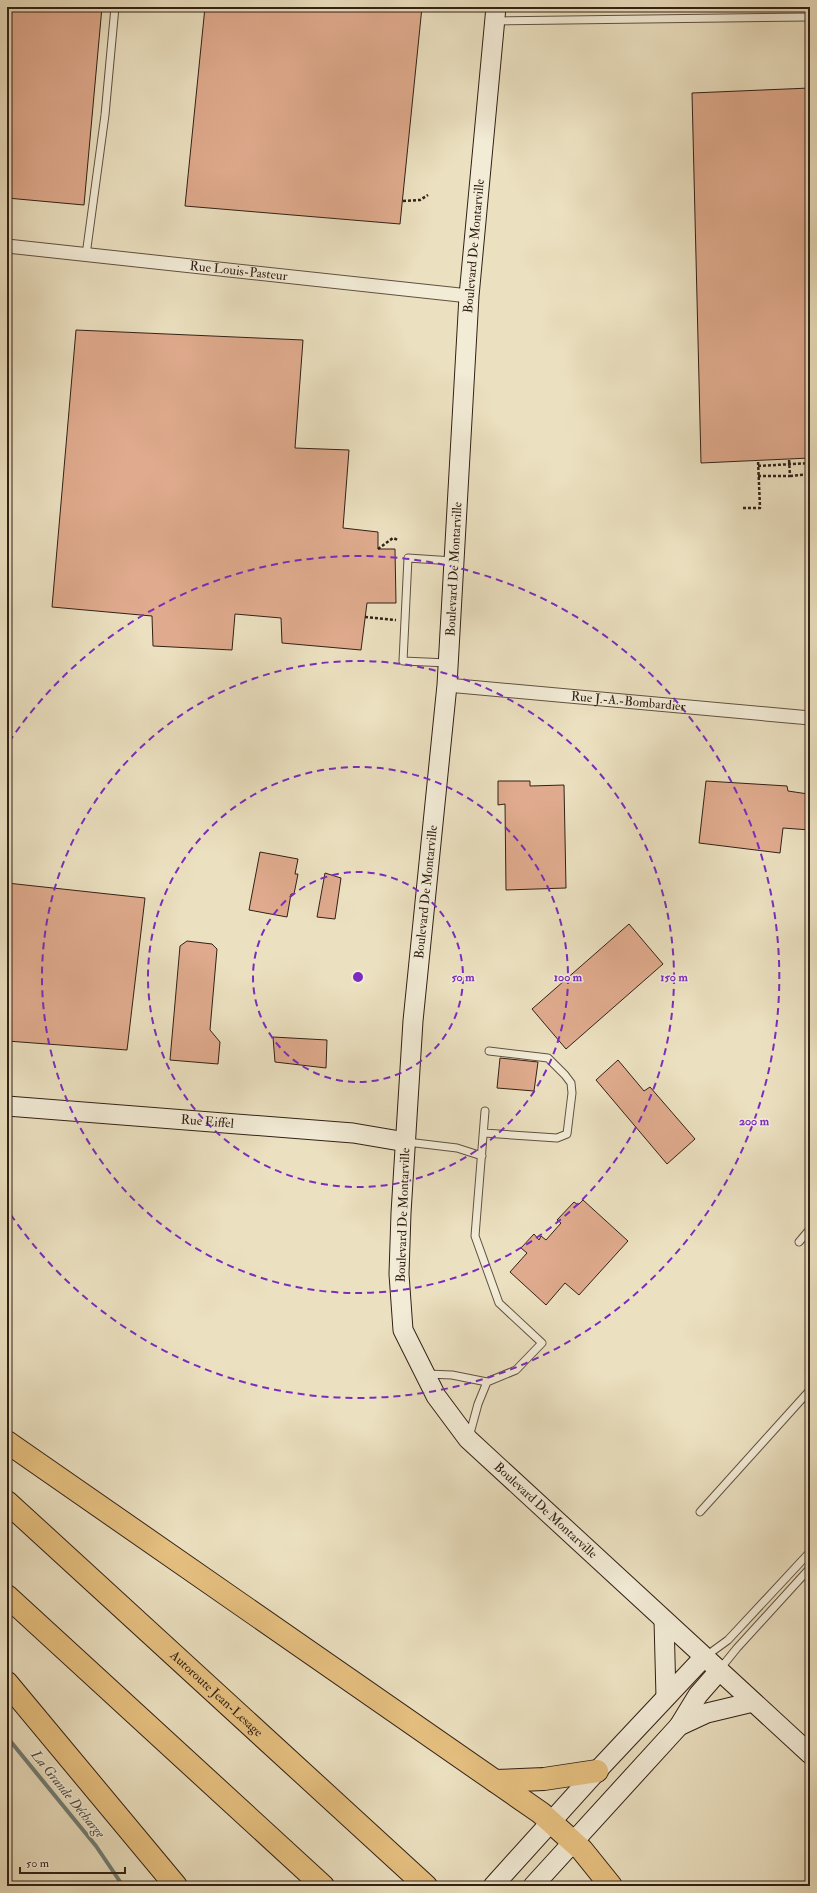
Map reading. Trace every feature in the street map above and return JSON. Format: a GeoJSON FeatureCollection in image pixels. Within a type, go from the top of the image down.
{"type":"FeatureCollection","features":[{"type":"Feature","properties":{"kind":"highway"},"geometry":{"type":"LineString","coordinates":[[7,1442],[552,1822],[574,1842],[611,1886]]}},
{"type":"Feature","properties":{"kind":"highway","name":"Autoroute Jean-Lesage"},"geometry":{"type":"LineString","coordinates":[[7,1502],[426,1886]]}},
{"type":"Feature","properties":{"kind":"highway"},"geometry":{"type":"LineString","coordinates":[[7,1596],[323,1886]]}},
{"type":"Feature","properties":{"kind":"highway"},"geometry":{"type":"LineString","coordinates":[[7,1683],[176,1886]]}},
{"type":"Feature","properties":{"kind":"highway"},"geometry":{"type":"LineString","coordinates":[[495,1781],[544,1779],[597,1771]]}},
{"type":"Feature","properties":{"kind":"street","name":"Boulevard De Montarville"},"geometry":{"type":"LineString","coordinates":[[496,14],[469,296],[448,685],[413,1020],[401,1213],[399,1274],[403,1330],[436,1396],[468,1439],[704,1658],[810,1754]]}},
{"type":"Feature","properties":{"kind":"street","name":"Rue Louis-Pasteur"},"geometry":{"type":"LineString","coordinates":[[7,246],[469,296]]}},
{"type":"Feature","properties":{"kind":"street","name":"Rue J.-A.-Bombardier"},"geometry":{"type":"LineString","coordinates":[[448,685],[810,718]]}},
{"type":"Feature","properties":{"kind":"street","name":"Rue Eiffel"},"geometry":{"type":"LineString","coordinates":[[7,1106],[353,1133],[406,1142]]}},
{"type":"Feature","properties":{"kind":"street"},"geometry":{"type":"LineString","coordinates":[[664,1620],[666,1698]]}},
{"type":"Feature","properties":{"kind":"street"},"geometry":{"type":"LineString","coordinates":[[493,1886],[597,1771],[704,1658]]}},
{"type":"Feature","properties":{"kind":"street"},"geometry":{"type":"LineString","coordinates":[[533,1886],[679,1726],[698,1695],[719,1671]]}},
{"type":"Feature","properties":{"kind":"street"},"geometry":{"type":"LineString","coordinates":[[679,1726],[707,1713],[753,1702]]}},
{"type":"Feature","properties":{"kind":"lane"},"geometry":{"type":"LineString","coordinates":[[86,255],[105,115],[115,7]]}},
{"type":"Feature","properties":{"kind":"lane"},"geometry":{"type":"LineString","coordinates":[[496,14],[810,17]]}},
{"type":"Feature","properties":{"kind":"lane"},"geometry":{"type":"LineString","coordinates":[[449,663],[403,661],[408,558],[454,562]]}},
{"type":"Feature","properties":{"kind":"lane"},"geometry":{"type":"LineString","coordinates":[[484,1133],[557,1138],[567,1134],[572,1093],[571,1083],[548,1058],[489,1051]]}},
{"type":"Feature","properties":{"kind":"lane"},"geometry":{"type":"LineString","coordinates":[[425,1374],[452,1375],[487,1382],[516,1370],[542,1343],[498,1303],[475,1236],[485,1111]]}},
{"type":"Feature","properties":{"kind":"lane"},"geometry":{"type":"LineString","coordinates":[[406,1142],[457,1148],[482,1156]]}},
{"type":"Feature","properties":{"kind":"lane"},"geometry":{"type":"LineString","coordinates":[[799,1242],[810,1229]]}},
{"type":"Feature","properties":{"kind":"lane"},"geometry":{"type":"LineString","coordinates":[[468,1439],[478,1404],[487,1382]]}},
{"type":"Feature","properties":{"kind":"lane"},"geometry":{"type":"LineString","coordinates":[[700,1512],[810,1390]]}},
{"type":"Feature","properties":{"kind":"lane"},"geometry":{"type":"LineString","coordinates":[[704,1658],[728,1640],[810,1552]]}},
{"type":"Feature","properties":{"kind":"lane"},"geometry":{"type":"LineString","coordinates":[[719,1671],[737,1648],[810,1568]]}},
{"type":"Feature","properties":{"kind":"path"},"geometry":{"type":"LineString","coordinates":[[403,201],[420,200],[428,195]]}},
{"type":"Feature","properties":{"kind":"path"},"geometry":{"type":"LineString","coordinates":[[789,459],[790,476]]}},
{"type":"Feature","properties":{"kind":"path"},"geometry":{"type":"LineString","coordinates":[[743,508],[760,508],[758,460]]}},
{"type":"Feature","properties":{"kind":"path"},"geometry":{"type":"LineString","coordinates":[[758,466],[810,463]]}},
{"type":"Feature","properties":{"kind":"path"},"geometry":{"type":"LineString","coordinates":[[758,476],[790,476],[810,474]]}},
{"type":"Feature","properties":{"kind":"path"},"geometry":{"type":"LineString","coordinates":[[378,549],[393,538],[398,540]]}},
{"type":"Feature","properties":{"kind":"path"},"geometry":{"type":"LineString","coordinates":[[365,617],[405,621]]}},
{"type":"Feature","properties":{"kind":"building"},"geometry":{"type":"Polygon","coordinates":[[[7,7],[102,7],[84,205],[7,198],[7,7]]]}},
{"type":"Feature","properties":{"kind":"building"},"geometry":{"type":"Polygon","coordinates":[[[205,7],[422,7],[400,224],[185,206],[205,7]]]}},
{"type":"Feature","properties":{"kind":"building"},"geometry":{"type":"Polygon","coordinates":[[[810,88],[810,458],[701,463],[692,93],[810,88]]]}},
{"type":"Feature","properties":{"kind":"building"},"geometry":{"type":"Polygon","coordinates":[[[76,330],[303,340],[295,448],[349,450],[343,528],[378,532],[378,549],[395,549],[396,603],[367,603],[361,650],[282,643],[281,618],[235,614],[232,650],[153,646],[152,616],[52,607],[76,330]]]}},
{"type":"Feature","properties":{"kind":"building"},"geometry":{"type":"Polygon","coordinates":[[[498,781],[530,781],[530,786],[564,785],[566,888],[506,890],[505,804],[498,805],[498,781]]]}},
{"type":"Feature","properties":{"kind":"building"},"geometry":{"type":"Polygon","coordinates":[[[706,781],[787,786],[788,791],[808,794],[810,830],[783,828],[780,853],[699,843],[706,781]]]}},
{"type":"Feature","properties":{"kind":"building"},"geometry":{"type":"Polygon","coordinates":[[[260,852],[298,859],[295,874],[298,874],[294,894],[291,894],[287,917],[249,910],[260,852]]]}},
{"type":"Feature","properties":{"kind":"building"},"geometry":{"type":"Polygon","coordinates":[[[325,873],[341,878],[335,919],[317,917],[325,873]]]}},
{"type":"Feature","properties":{"kind":"building"},"geometry":{"type":"Polygon","coordinates":[[[7,883],[145,898],[127,1050],[7,1041],[7,883]]]}},
{"type":"Feature","properties":{"kind":"building"},"geometry":{"type":"Polygon","coordinates":[[[629,924],[663,964],[566,1049],[532,1009],[629,924]]]}},
{"type":"Feature","properties":{"kind":"building"},"geometry":{"type":"Polygon","coordinates":[[[187,941],[212,944],[217,949],[210,1030],[220,1042],[218,1064],[170,1060],[180,946],[187,941]]]}},
{"type":"Feature","properties":{"kind":"building"},"geometry":{"type":"Polygon","coordinates":[[[273,1037],[327,1040],[326,1068],[275,1062],[273,1037]]]}},
{"type":"Feature","properties":{"kind":"building"},"geometry":{"type":"Polygon","coordinates":[[[500,1058],[538,1062],[534,1091],[497,1088],[500,1058]]]}},
{"type":"Feature","properties":{"kind":"building"},"geometry":{"type":"Polygon","coordinates":[[[618,1060],[644,1091],[650,1087],[695,1139],[667,1164],[596,1080],[618,1060]]]}},
{"type":"Feature","properties":{"kind":"building"},"geometry":{"type":"Polygon","coordinates":[[[583,1200],[628,1241],[579,1295],[565,1283],[546,1305],[510,1272],[527,1253],[521,1248],[534,1234],[539,1240],[541,1236],[546,1240],[561,1223],[557,1220],[574,1202],[578,1205],[583,1200]]]}},
{"type":"Feature","properties":{"kind":"waterway","name":"La Grande Décharge"},"geometry":{"type":"LineString","coordinates":[[7,1737],[96,1846],[123,1886]]}}]}
